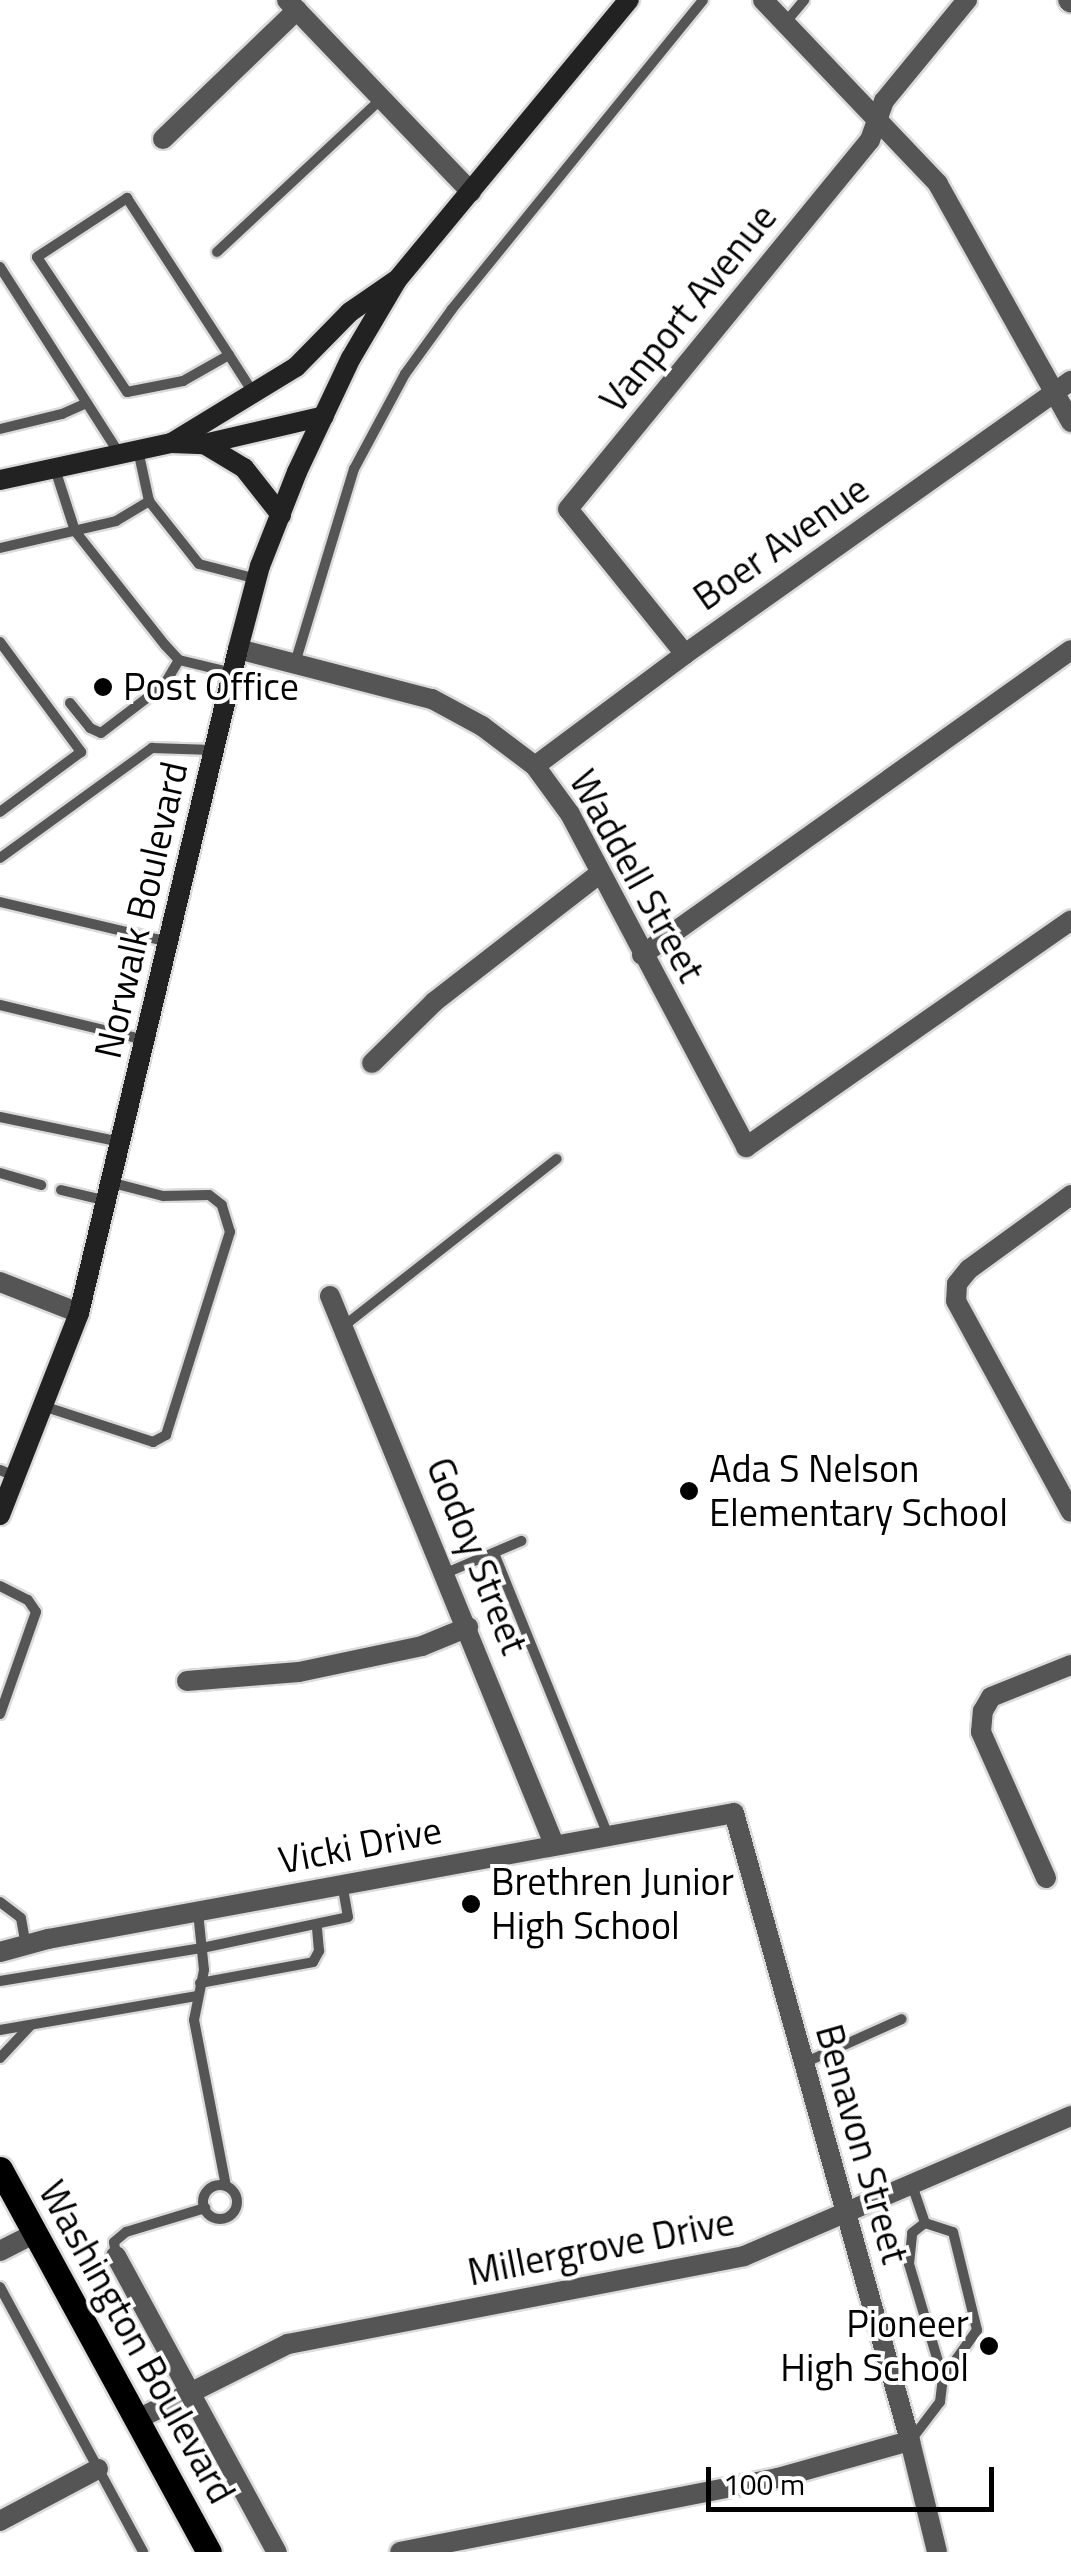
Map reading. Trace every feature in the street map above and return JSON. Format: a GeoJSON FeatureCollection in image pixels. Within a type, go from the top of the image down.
{"type":"FeatureCollection","features":[{"type":"Feature","properties":{"kind":"main road","name":"Norwalk Boulevard"},"geometry":{"type":"LineString","coordinates":[[0,1515],[8,1473],[42,1406],[78,1313],[238,649],[257,578],[281,515],[351,358],[397,280],[629,0]]}},
{"type":"Feature","properties":{"kind":"main road"},"geometry":{"type":"LineString","coordinates":[[171,443],[296,367],[350,312],[397,280]]}},
{"type":"Feature","properties":{"kind":"main road"},"geometry":{"type":"LineString","coordinates":[[0,480],[171,443],[204,444],[324,416]]}},
{"type":"Feature","properties":{"kind":"main road"},"geometry":{"type":"LineString","coordinates":[[204,444],[244,468],[281,515]]}},
{"type":"Feature","properties":{"kind":"main road","name":"Washington Boulevard"},"geometry":{"type":"LineString","coordinates":[[0,2168],[209,2552]]}},
{"type":"Feature","properties":{"kind":"street"},"geometry":{"type":"LineString","coordinates":[[763,0],[938,184],[1062,387],[1071,422]]}},
{"type":"Feature","properties":{"kind":"street","name":"Vanport Avenue"},"geometry":{"type":"LineString","coordinates":[[685,654],[568,510],[870,140],[884,101],[967,0]]}},
{"type":"Feature","properties":{"kind":"street"},"geometry":{"type":"LineString","coordinates":[[164,140],[292,5],[471,192]]}},
{"type":"Feature","properties":{"kind":"street","name":"Boer Avenue"},"geometry":{"type":"LineString","coordinates":[[535,766],[685,654],[1062,387]]}},
{"type":"Feature","properties":{"kind":"street","name":"Waddell Street"},"geometry":{"type":"LineString","coordinates":[[238,649],[432,699],[482,726],[535,766],[570,814],[746,1147],[1071,920]]}},
{"type":"Feature","properties":{"kind":"street"},"geometry":{"type":"LineString","coordinates":[[642,956],[1071,650]]}},
{"type":"Feature","properties":{"kind":"street"},"geometry":{"type":"LineString","coordinates":[[372,1064],[434,1002],[600,874]]}},
{"type":"Feature","properties":{"kind":"street"},"geometry":{"type":"LineString","coordinates":[[1071,1194],[969,1268],[957,1284],[956,1301],[1071,1512]]}},
{"type":"Feature","properties":{"kind":"street"},"geometry":{"type":"LineString","coordinates":[[0,1282],[78,1313]]}},
{"type":"Feature","properties":{"kind":"street","name":"Godoy Street"},"geometry":{"type":"LineString","coordinates":[[330,1296],[346,1325],[554,1844]]}},
{"type":"Feature","properties":{"kind":"street"},"geometry":{"type":"LineString","coordinates":[[188,1681],[300,1672],[422,1646],[468,1627]]}},
{"type":"Feature","properties":{"kind":"street"},"geometry":{"type":"LineString","coordinates":[[1046,1878],[981,1732],[983,1711],[991,1697],[1071,1665]]}},
{"type":"Feature","properties":{"kind":"street","name":"Vicki Drive"},"geometry":{"type":"LineString","coordinates":[[0,1952],[198,1911],[734,1813]]}},
{"type":"Feature","properties":{"kind":"street","name":"Benavon Street"},"geometry":{"type":"LineString","coordinates":[[734,1813],[910,2441],[936,2552]]}},
{"type":"Feature","properties":{"kind":"street","name":"Millergrove Drive"},"geometry":{"type":"LineString","coordinates":[[138,2419],[288,2344],[744,2256],[1071,2116]]}},
{"type":"Feature","properties":{"kind":"street"},"geometry":{"type":"LineString","coordinates":[[0,2251],[35,2233]]}},
{"type":"Feature","properties":{"kind":"street"},"geometry":{"type":"LineString","coordinates":[[116,2256],[276,2552]]}},
{"type":"Feature","properties":{"kind":"street"},"geometry":{"type":"LineString","coordinates":[[400,2552],[778,2478],[910,2441]]}},
{"type":"Feature","properties":{"kind":"street"},"geometry":{"type":"LineString","coordinates":[[0,2520],[98,2469]]}},
{"type":"Feature","properties":{"kind":"lane"},"geometry":{"type":"LineString","coordinates":[[295,663],[354,469],[405,374],[452,309],[703,0]]}},
{"type":"Feature","properties":{"kind":"lane"},"geometry":{"type":"LineString","coordinates":[[785,23],[804,0]]}},
{"type":"Feature","properties":{"kind":"lane"},"geometry":{"type":"LineString","coordinates":[[217,252],[382,99]]}},
{"type":"Feature","properties":{"kind":"lane"},"geometry":{"type":"LineString","coordinates":[[230,356],[183,381],[127,392],[37,257],[127,198],[255,394]]}},
{"type":"Feature","properties":{"kind":"lane"},"geometry":{"type":"LineString","coordinates":[[0,267],[87,404],[128,451],[149,501],[199,564],[257,578]]}},
{"type":"Feature","properties":{"kind":"lane"},"geometry":{"type":"LineString","coordinates":[[0,429],[87,404]]}},
{"type":"Feature","properties":{"kind":"lane"},"geometry":{"type":"LineString","coordinates":[[54,468],[74,531],[179,660],[232,673]]}},
{"type":"Feature","properties":{"kind":"lane"},"geometry":{"type":"LineString","coordinates":[[0,548],[116,521],[149,501]]}},
{"type":"Feature","properties":{"kind":"lane"},"geometry":{"type":"LineString","coordinates":[[0,642],[82,752],[0,812]]}},
{"type":"Feature","properties":{"kind":"lane"},"geometry":{"type":"LineString","coordinates":[[70,702],[100,734],[164,686],[179,660]]}},
{"type":"Feature","properties":{"kind":"lane"},"geometry":{"type":"LineString","coordinates":[[0,858],[152,748],[214,750]]}},
{"type":"Feature","properties":{"kind":"lane"},"geometry":{"type":"LineString","coordinates":[[0,902],[170,942]]}},
{"type":"Feature","properties":{"kind":"lane"},"geometry":{"type":"LineString","coordinates":[[0,1005],[146,1040]]}},
{"type":"Feature","properties":{"kind":"lane"},"geometry":{"type":"LineString","coordinates":[[0,1117],[122,1142]]}},
{"type":"Feature","properties":{"kind":"lane"},"geometry":{"type":"LineString","coordinates":[[346,1325],[557,1159]]}},
{"type":"Feature","properties":{"kind":"lane"},"geometry":{"type":"LineString","coordinates":[[0,1174],[40,1185]]}},
{"type":"Feature","properties":{"kind":"lane"},"geometry":{"type":"LineString","coordinates":[[42,1406],[153,1442],[166,1435],[230,1232],[222,1205],[209,1195],[61,1190]]}},
{"type":"Feature","properties":{"kind":"lane"},"geometry":{"type":"LineString","coordinates":[[446,1573],[520,1542]]}},
{"type":"Feature","properties":{"kind":"lane"},"geometry":{"type":"LineString","coordinates":[[494,1553],[608,1835]]}},
{"type":"Feature","properties":{"kind":"lane"},"geometry":{"type":"LineString","coordinates":[[0,1586],[28,1600],[36,1612],[0,1714]]}},
{"type":"Feature","properties":{"kind":"lane"},"geometry":{"type":"LineString","coordinates":[[0,1982],[317,1926],[348,1917],[342,1884]]}},
{"type":"Feature","properties":{"kind":"lane"},"geometry":{"type":"LineString","coordinates":[[0,1902],[21,1918],[26,1945]]}},
{"type":"Feature","properties":{"kind":"lane"},"geometry":{"type":"LineString","coordinates":[[198,1911],[202,1948],[194,2020],[226,2186],[237,2198],[232,2214],[217,2218],[204,2208]]}},
{"type":"Feature","properties":{"kind":"lane"},"geometry":{"type":"LineString","coordinates":[[200,1983],[313,1962],[318,1951],[317,1926]]}},
{"type":"Feature","properties":{"kind":"lane"},"geometry":{"type":"LineString","coordinates":[[0,2030],[196,1996]]}},
{"type":"Feature","properties":{"kind":"lane"},"geometry":{"type":"LineString","coordinates":[[804,2064],[902,2018]]}},
{"type":"Feature","properties":{"kind":"lane"},"geometry":{"type":"LineString","coordinates":[[0,2058],[31,2025]]}},
{"type":"Feature","properties":{"kind":"lane"},"geometry":{"type":"LineString","coordinates":[[912,2185],[925,2223]]}},
{"type":"Feature","properties":{"kind":"lane"},"geometry":{"type":"LineString","coordinates":[[204,2208],[206,2192],[226,2186]]}},
{"type":"Feature","properties":{"kind":"lane"},"geometry":{"type":"LineString","coordinates":[[116,2256],[114,2242],[126,2232],[204,2208]]}},
{"type":"Feature","properties":{"kind":"lane"},"geometry":{"type":"LineString","coordinates":[[910,2441],[940,2402],[942,2378],[908,2264],[912,2233],[925,2223]]}},
{"type":"Feature","properties":{"kind":"lane"},"geometry":{"type":"LineString","coordinates":[[925,2223],[953,2232],[977,2330],[942,2378]]}},
{"type":"Feature","properties":{"kind":"lane"},"geometry":{"type":"LineString","coordinates":[[0,2288],[143,2552]]}},
{"type":"Feature","properties":{"kind":"place","name":"Post Office"},"geometry":{"type":"Point","coordinates":[103,687]}},
{"type":"Feature","properties":{"kind":"place","name":"Ada S Nelson Elementary School"},"geometry":{"type":"Point","coordinates":[689,1491]}},
{"type":"Feature","properties":{"kind":"place","name":"Brethren Junior High School"},"geometry":{"type":"Point","coordinates":[471,1904]}},
{"type":"Feature","properties":{"kind":"place","name":"Pioneer High School"},"geometry":{"type":"Point","coordinates":[989,2346]}}]}
